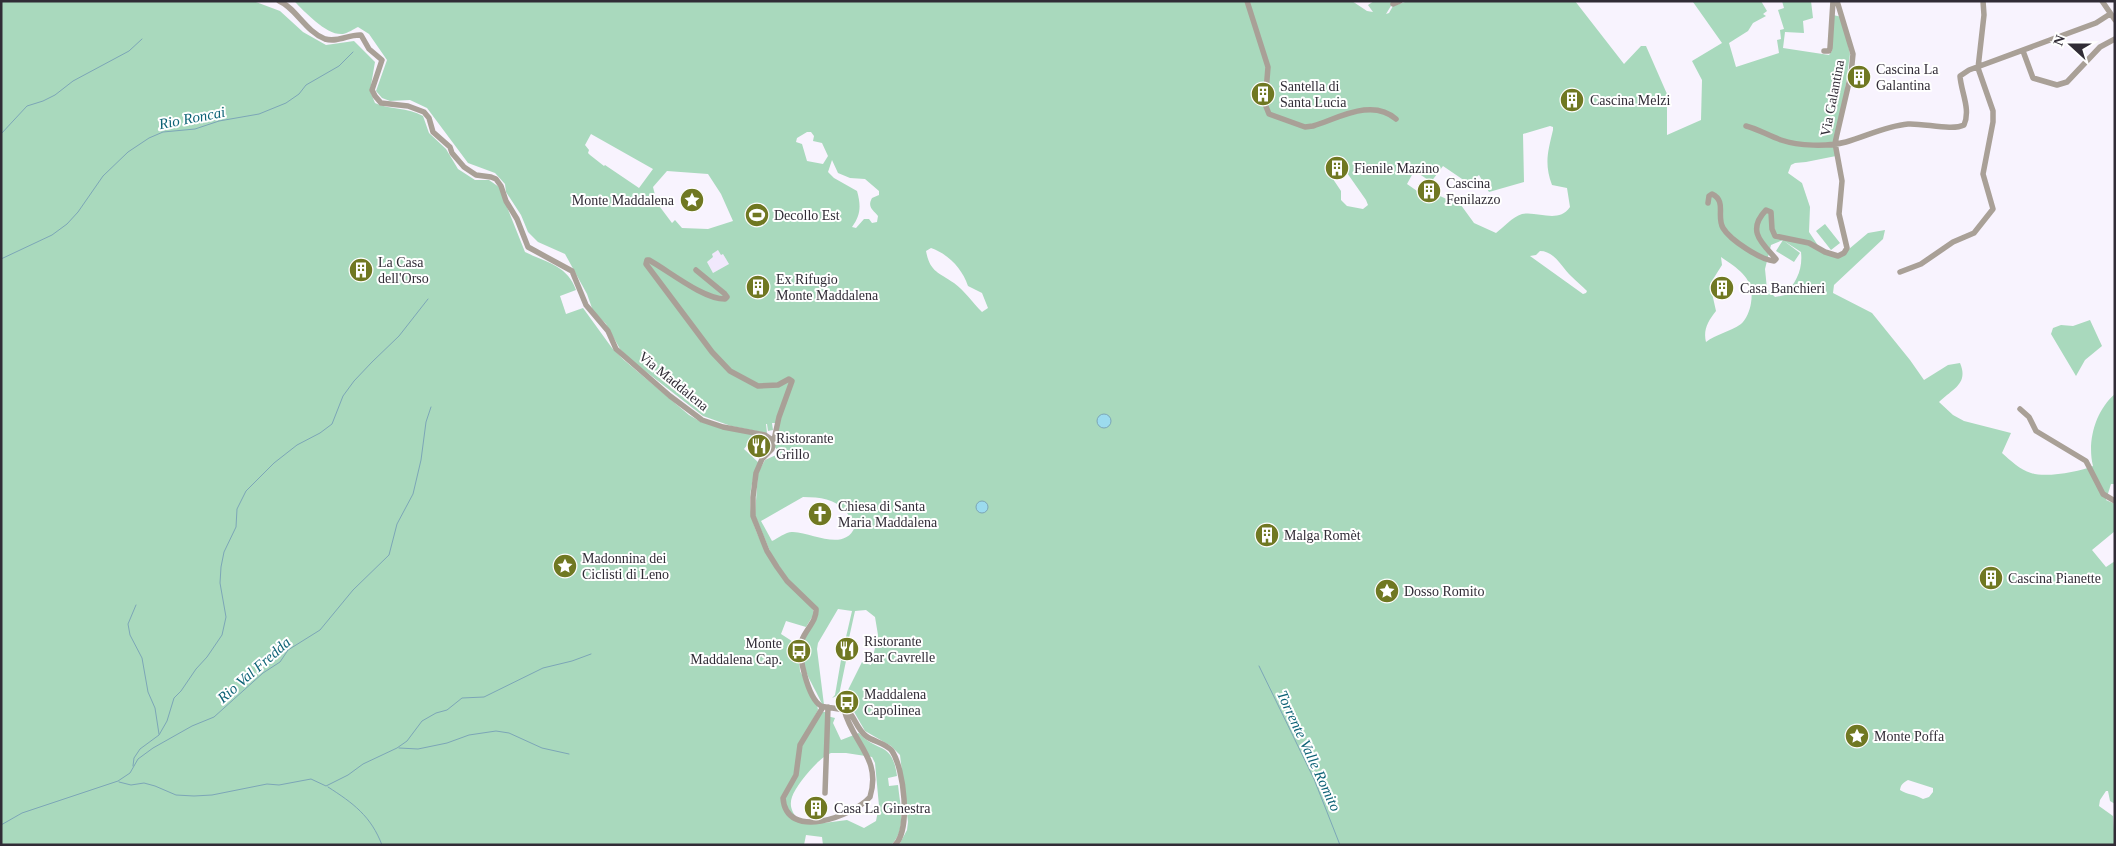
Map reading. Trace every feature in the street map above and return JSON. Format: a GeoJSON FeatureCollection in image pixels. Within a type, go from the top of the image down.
{"type":"FeatureCollection","features":[{"type":"Feature","properties":{"kind":"street","name":"Via Maddalena"},"geometry":{"type":"LineString","coordinates":[[279,1],[291,8],[304,25],[326,39],[344,39],[361,34],[369,49],[382,60],[372,90],[378,100],[386,104],[408,106],[424,112],[429,118],[433,132],[450,147],[452,153],[464,167],[476,176],[496,179],[517,219],[528,247],[572,271],[586,305],[608,331],[616,349],[628,360],[702,420],[723,427],[765,435],[774,441]]}},
{"type":"Feature","properties":{"kind":"street"},"geometry":{"type":"LineString","coordinates":[[1247,1],[1268,67],[1265,104],[1270,114],[1305,126],[1313,126],[1364,109],[1383,111],[1396,119]]}},
{"type":"Feature","properties":{"kind":"street"},"geometry":{"type":"LineString","coordinates":[[1393,4],[1400,1]]}},
{"type":"Feature","properties":{"kind":"street","name":"Via Galantina"},"geometry":{"type":"LineString","coordinates":[[1824,51],[1829,51],[1830,48],[1833,1]]}},
{"type":"Feature","properties":{"kind":"street","name":"Via Galantina"},"geometry":{"type":"LineString","coordinates":[[1708,203],[1709,196],[1712,194],[1717,196],[1721,202],[1720,221],[1727,234],[1753,253],[1769,261],[1776,259],[1758,239],[1756,228],[1759,217],[1766,210],[1771,212],[1772,229],[1775,236],[1809,243],[1838,256],[1844,253],[1847,248],[1839,214],[1842,181],[1835,143],[1851,74],[1853,54],[1838,1]]}},
{"type":"Feature","properties":{"kind":"street"},"geometry":{"type":"LineString","coordinates":[[1900,272],[1921,264],[1953,242],[1974,233],[1993,209],[1982,174],[1992,132],[1993,111],[1978,68],[1984,15],[1983,1]]}},
{"type":"Feature","properties":{"kind":"street"},"geometry":{"type":"LineString","coordinates":[[2102,1],[2111,11],[2115,20]]}},
{"type":"Feature","properties":{"kind":"street"},"geometry":{"type":"LineString","coordinates":[[1746,126],[1761,130],[1781,140],[1801,144],[1843,142],[1893,126],[1914,124],[1957,129],[1964,126],[1966,117],[1960,76],[1969,70],[2096,23],[2111,11]]}},
{"type":"Feature","properties":{"kind":"street"},"geometry":{"type":"LineString","coordinates":[[2023,51],[2033,78],[2057,85],[2066,82],[2100,46],[2115,39]]}},
{"type":"Feature","properties":{"kind":"street"},"geometry":{"type":"LineString","coordinates":[[696,270],[724,293],[727,297],[725,300],[715,298],[682,281],[649,260],[647,260],[646,264],[712,352],[730,371],[758,386],[778,384],[792,380],[779,418],[772,450],[762,459],[756,472],[753,516],[767,551],[777,567],[787,581],[816,609],[816,614],[805,635],[801,650],[803,671],[818,703],[826,707],[844,709],[850,712],[864,735],[890,749],[897,760],[905,825],[901,838],[895,845]]}},
{"type":"Feature","properties":{"kind":"street"},"geometry":{"type":"LineString","coordinates":[[2020,410],[2029,417],[2036,432],[2086,461],[2103,494],[2115,501]]}},
{"type":"Feature","properties":{"kind":"street"},"geometry":{"type":"LineString","coordinates":[[826,707],[800,745],[796,775],[783,798],[788,814],[795,820],[803,823],[847,813],[870,797],[873,774],[872,764],[850,728],[844,709]]}},
{"type":"Feature","properties":{"kind":"street"},"geometry":{"type":"LineString","coordinates":[[826,707],[826,793]]}},
{"type":"Feature","properties":{"kind":"shaded area"},"geometry":{"type":"Polygon","coordinates":[[[718,250],[729,264],[713,273],[707,262],[713,257],[711,254],[718,250]]]}},
{"type":"Feature","properties":{"kind":"green space"},"geometry":{"type":"Polygon","coordinates":[[[1,1],[253,1],[280,11],[303,32],[326,45],[354,41],[375,62],[370,91],[375,103],[386,107],[411,111],[423,116],[429,133],[446,149],[458,169],[475,180],[489,180],[499,187],[525,252],[562,270],[572,282],[576,290],[560,296],[566,314],[583,308],[612,348],[689,415],[701,422],[755,435],[744,449],[759,463],[752,485],[750,505],[754,524],[761,542],[784,574],[812,606],[814,614],[806,627],[786,621],[781,634],[798,645],[800,671],[817,704],[818,710],[808,728],[823,712],[827,712],[827,716],[835,718],[833,723],[841,740],[859,733],[872,744],[888,752],[895,765],[897,776],[888,778],[889,786],[898,785],[901,809],[901,825],[896,839],[891,845],[823,845],[822,837],[806,835],[804,845],[1,845],[1,1]],[[831,753],[826,756],[803,779],[791,800],[792,809],[798,819],[824,823],[847,820],[864,828],[876,821],[879,806],[875,763],[872,757],[831,753]]]}},
{"type":"Feature","properties":{"kind":"green space"},"geometry":{"type":"Polygon","coordinates":[[[294,1],[1352,1],[1367,11],[1373,12],[1368,5],[1374,1],[1394,1],[1386,14],[1389,13],[1393,6],[1408,1],[1575,1],[1624,64],[1641,46],[1646,46],[1667,94],[1667,135],[1701,120],[1702,80],[1692,61],[1722,43],[1693,2],[1761,1],[1767,11],[1763,14],[1766,16],[1753,23],[1748,31],[1729,43],[1736,67],[1779,53],[1777,40],[1781,39],[1780,30],[1784,29],[1778,10],[1784,8],[1782,1],[1811,1],[1813,18],[1803,21],[1804,33],[1785,32],[1783,48],[1829,55],[1832,51],[1833,15],[1842,17],[1850,54],[1836,156],[1795,163],[1791,165],[1788,173],[1802,183],[1810,207],[1809,232],[1819,247],[1835,257],[1849,249],[1868,233],[1885,230],[1883,239],[1834,285],[1833,293],[1872,313],[1924,380],[1948,365],[1960,363],[1962,370],[1961,381],[1958,386],[1939,402],[1953,415],[1964,421],[2011,433],[2002,453],[2027,472],[2053,475],[2093,466],[2091,447],[2094,427],[2102,409],[2115,394],[2115,484],[2111,484],[2106,500],[2115,504],[2115,531],[2092,550],[2106,567],[2115,561],[2115,804],[2110,801],[2108,791],[2106,791],[2100,800],[2099,806],[2113,816],[2115,845],[899,845],[907,830],[908,822],[900,755],[891,746],[865,731],[845,696],[862,662],[871,665],[878,635],[875,617],[866,610],[855,611],[849,638],[846,637],[852,611],[838,609],[818,643],[817,649],[824,705],[822,704],[807,674],[802,657],[804,641],[818,609],[788,579],[772,556],[755,515],[758,473],[765,460],[776,455],[777,450],[774,446],[779,423],[772,423],[773,430],[768,431],[766,424],[767,433],[731,426],[703,416],[631,360],[620,349],[606,324],[593,311],[587,294],[565,254],[538,242],[528,232],[521,215],[506,192],[505,184],[495,173],[468,163],[427,108],[410,100],[390,101],[382,98],[376,91],[387,60],[369,34],[358,27],[343,34],[330,31],[294,1]],[[1550,126],[1523,134],[1524,182],[1489,192],[1479,175],[1463,187],[1465,181],[1443,166],[1431,182],[1418,173],[1413,173],[1407,184],[1433,202],[1440,196],[1453,202],[1460,196],[1458,201],[1474,223],[1496,233],[1518,215],[1560,215],[1570,207],[1567,188],[1552,185],[1548,170],[1553,127],[1550,126]],[[807,132],[797,138],[796,142],[802,144],[807,161],[823,164],[828,156],[822,143],[813,141],[814,136],[811,132],[807,132]],[[591,134],[585,145],[589,150],[588,153],[604,166],[639,188],[653,169],[591,134]],[[832,160],[828,172],[834,178],[857,191],[859,210],[852,227],[856,228],[864,219],[869,219],[872,223],[877,222],[878,216],[870,204],[872,198],[879,195],[879,191],[865,179],[850,178],[838,173],[832,160]],[[1345,170],[1333,179],[1341,191],[1341,200],[1347,206],[1363,209],[1368,205],[1345,170]],[[667,171],[653,187],[657,203],[672,223],[675,220],[682,228],[708,229],[733,221],[721,194],[708,174],[667,171]],[[1783,240],[1771,245],[1765,269],[1767,289],[1775,297],[1785,295],[1800,270],[1801,252],[1784,241],[1800,253],[1794,262],[1776,251],[1783,240]],[[931,248],[926,251],[930,263],[936,271],[961,289],[982,312],[988,308],[982,293],[968,286],[962,273],[949,258],[931,248]],[[718,250],[712,254],[713,257],[707,262],[713,273],[729,264],[718,250]],[[1540,251],[1536,255],[1530,256],[1583,294],[1587,291],[1550,254],[1540,251]],[[1721,257],[1722,265],[1710,284],[1716,311],[1707,326],[1706,342],[1741,324],[1745,320],[1750,309],[1752,295],[1745,276],[1721,257]],[[803,497],[761,521],[772,541],[791,532],[836,540],[850,534],[855,527],[846,512],[835,503],[820,498],[803,497]],[[1908,780],[1900,790],[1923,799],[1929,797],[1933,792],[1933,788],[1908,780]]]}},
{"type":"Feature","properties":{"kind":"green space"},"geometry":{"type":"Polygon","coordinates":[[[1825,224],[1840,243],[1831,250],[1816,231],[1825,224]]]}},
{"type":"Feature","properties":{"kind":"green space"},"geometry":{"type":"Polygon","coordinates":[[[2090,320],[2102,346],[2085,360],[2076,376],[2051,334],[2053,328],[2061,325],[2073,326],[2090,320]]]}},
{"type":"Feature","properties":{"kind":"green space"},"geometry":{"type":"Polygon","coordinates":[[[841,660],[846,661],[839,695],[832,698],[835,695],[841,660]]]}},
{"type":"Feature","properties":{"kind":"water"},"geometry":{"type":"Polygon","coordinates":[[[1104,414],[1109,416],[1111,421],[1109,426],[1104,428],[1099,426],[1097,421],[1099,416],[1104,414]]]}},
{"type":"Feature","properties":{"kind":"water"},"geometry":{"type":"Polygon","coordinates":[[[980,501],[984,501],[988,507],[984,513],[980,513],[976,509],[976,505],[980,501]]]}},
{"type":"Feature","properties":{"kind":"waterway"},"geometry":{"type":"LineString","coordinates":[[1,134],[27,106],[55,95],[73,81],[129,51],[142,39]]}},
{"type":"Feature","properties":{"kind":"waterway","name":"Rio Roncai"},"geometry":{"type":"LineString","coordinates":[[1,259],[52,235],[67,224],[78,212],[103,176],[128,152],[149,138],[163,132],[195,129],[219,121],[259,114],[286,103],[299,94],[306,85],[339,66],[353,52]]}},
{"type":"Feature","properties":{"kind":"waterway"},"geometry":{"type":"LineString","coordinates":[[133,766],[134,758],[140,749],[159,735],[167,721],[174,698],[222,635],[226,617],[220,583],[221,567],[224,552],[236,527],[237,509],[246,491],[274,463],[297,445],[320,433],[332,424],[343,396],[354,381],[399,336],[428,299]]}},
{"type":"Feature","properties":{"kind":"waterway","name":"Rio Val Fredda"},"geometry":{"type":"LineString","coordinates":[[1,825],[22,813],[118,781],[130,773],[138,759],[153,748],[192,726],[214,717],[263,673],[280,662],[288,650],[320,630],[353,590],[389,555],[397,524],[413,494],[421,460],[426,422],[431,407]]}},
{"type":"Feature","properties":{"kind":"waterway"},"geometry":{"type":"LineString","coordinates":[[136,605],[128,624],[130,635],[142,658],[148,692],[155,708],[159,734]]}},
{"type":"Feature","properties":{"kind":"waterway"},"geometry":{"type":"LineString","coordinates":[[119,782],[131,785],[144,783],[176,795],[194,796],[212,795],[267,784],[279,785],[311,779],[326,786],[348,775],[363,764],[397,748],[407,741],[422,721],[436,713],[447,710],[462,698],[484,697],[543,668],[591,654]]}},
{"type":"Feature","properties":{"kind":"waterway","name":"Torrente Valle Romito"},"geometry":{"type":"LineString","coordinates":[[1259,666],[1314,779],[1340,845]]}},
{"type":"Feature","properties":{"kind":"waterway"},"geometry":{"type":"LineString","coordinates":[[399,748],[418,749],[447,743],[469,735],[496,731],[509,733],[542,748],[569,754]]}},
{"type":"Feature","properties":{"kind":"waterway"},"geometry":{"type":"LineString","coordinates":[[328,787],[367,818],[382,845]]}},
{"type":"Feature","properties":{"kind":"place","name":"Cascina La Galantina"},"geometry":{"type":"Point","coordinates":[1859,77]}},
{"type":"Feature","properties":{"kind":"place","name":"Santella di Santa Lucia"},"geometry":{"type":"Point","coordinates":[1263,94]}},
{"type":"Feature","properties":{"kind":"place","name":"Cascina Melzi"},"geometry":{"type":"Point","coordinates":[1572,100]}},
{"type":"Feature","properties":{"kind":"place","name":"Fienile Mazino"},"geometry":{"type":"Point","coordinates":[1337,168]}},
{"type":"Feature","properties":{"kind":"place","name":"Cascina Fenilazzo"},"geometry":{"type":"Point","coordinates":[1429,191]}},
{"type":"Feature","properties":{"kind":"place","name":"Monte Maddalena"},"geometry":{"type":"Point","coordinates":[692,200]}},
{"type":"Feature","properties":{"kind":"place","name":"Decollo Est"},"geometry":{"type":"Point","coordinates":[757,215]}},
{"type":"Feature","properties":{"kind":"place","name":"La Casa dell'Orso"},"geometry":{"type":"Point","coordinates":[361,270]}},
{"type":"Feature","properties":{"kind":"place","name":"Ex Rifugio Monte Maddalena"},"geometry":{"type":"Point","coordinates":[758,287]}},
{"type":"Feature","properties":{"kind":"place","name":"Casa Banchieri"},"geometry":{"type":"Point","coordinates":[1722,288]}},
{"type":"Feature","properties":{"kind":"place","name":"Ristorante Grillo"},"geometry":{"type":"Point","coordinates":[759,446]}},
{"type":"Feature","properties":{"kind":"place","name":"Chiesa di Santa Maria Maddalena"},"geometry":{"type":"Point","coordinates":[820,514]}},
{"type":"Feature","properties":{"kind":"place","name":"Malga Romèt"},"geometry":{"type":"Point","coordinates":[1267,535]}},
{"type":"Feature","properties":{"kind":"place","name":"Madonnina dei Ciclisti di Leno"},"geometry":{"type":"Point","coordinates":[565,566]}},
{"type":"Feature","properties":{"kind":"place","name":"Cascina Pianette"},"geometry":{"type":"Point","coordinates":[1991,578]}},
{"type":"Feature","properties":{"kind":"place","name":"Dosso Romito"},"geometry":{"type":"Point","coordinates":[1387,591]}},
{"type":"Feature","properties":{"kind":"place","name":"Ristorante Bar Cavrelle"},"geometry":{"type":"Point","coordinates":[847,649]}},
{"type":"Feature","properties":{"kind":"place","name":"Monte Maddalena Cap."},"geometry":{"type":"Point","coordinates":[799,651]}},
{"type":"Feature","properties":{"kind":"place","name":"Maddalena Capolinea"},"geometry":{"type":"Point","coordinates":[847,702]}},
{"type":"Feature","properties":{"kind":"place","name":"Monte Poffa"},"geometry":{"type":"Point","coordinates":[1857,736]}},
{"type":"Feature","properties":{"kind":"place","name":"Casa La Ginestra"},"geometry":{"type":"Point","coordinates":[816,808]}}]}
